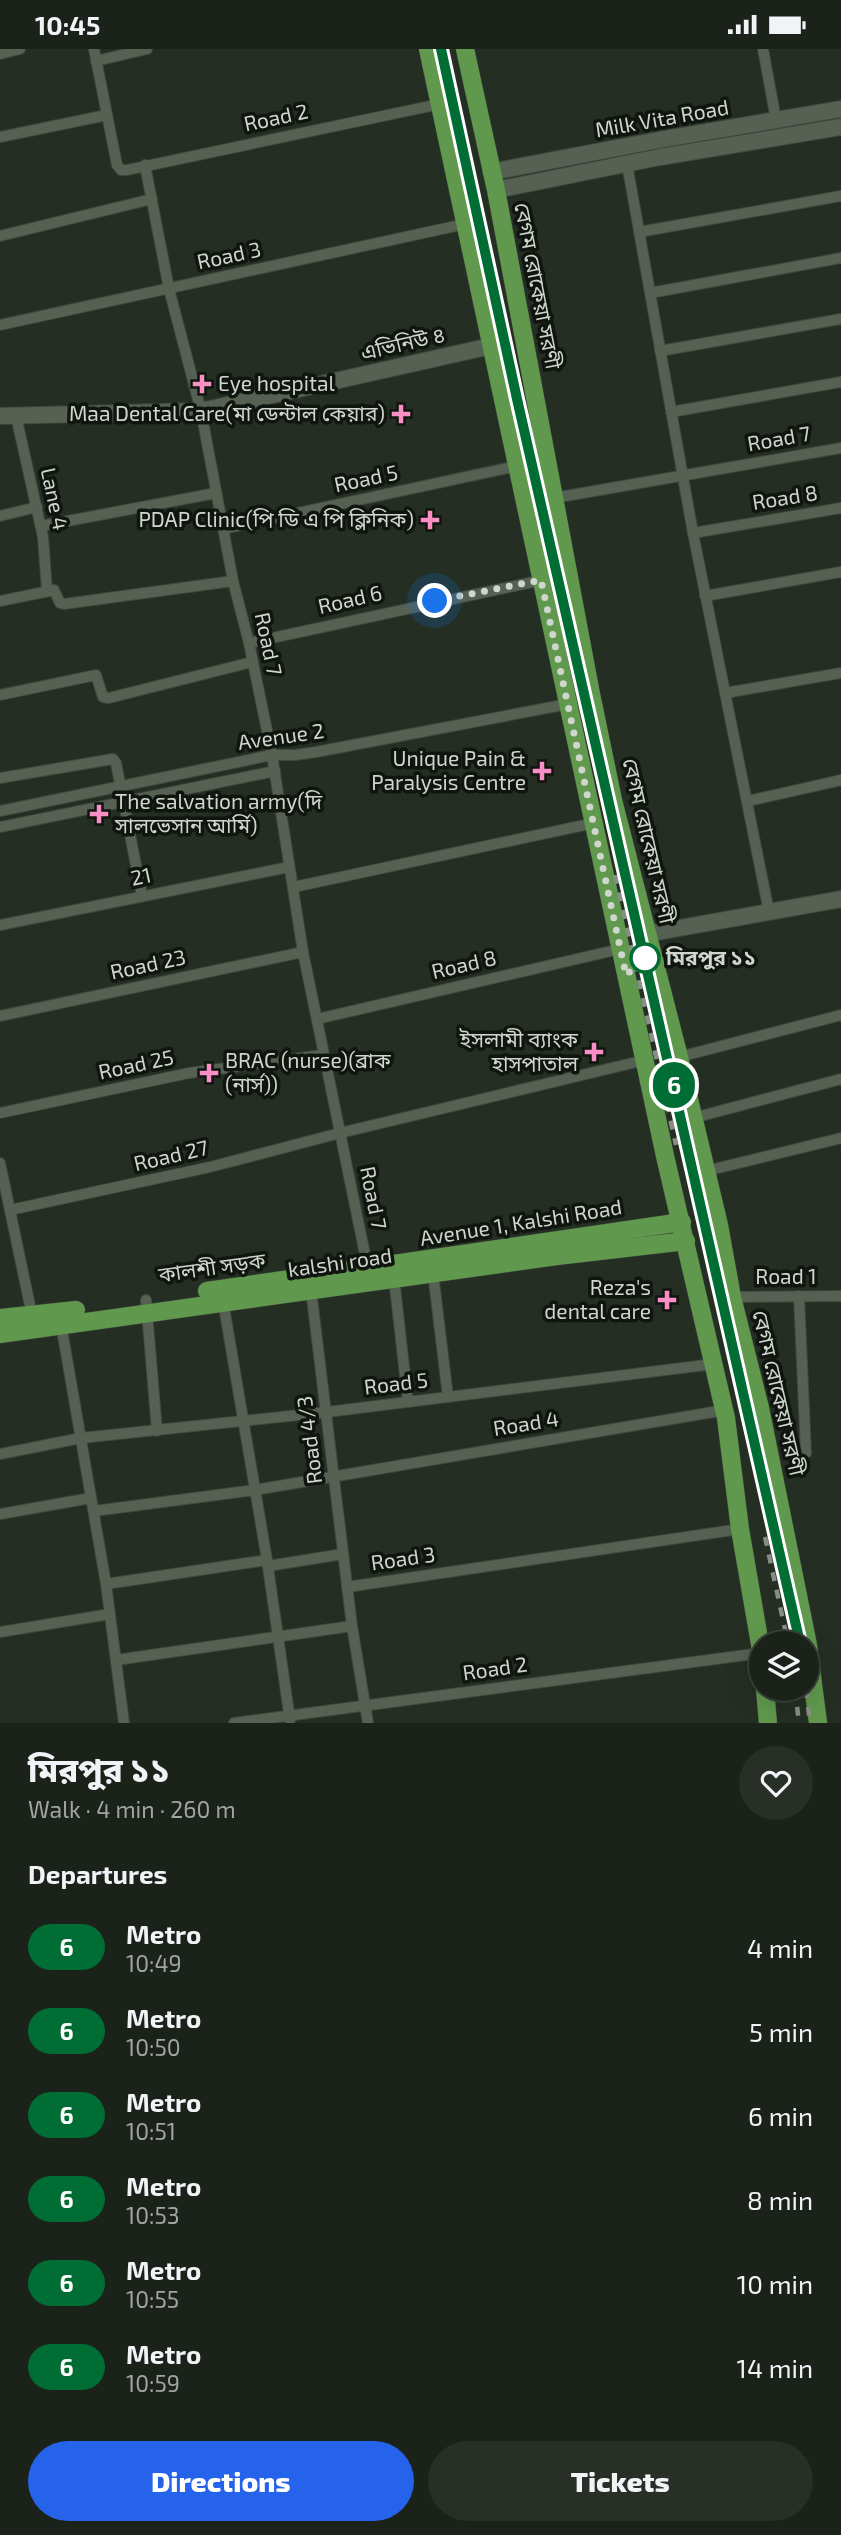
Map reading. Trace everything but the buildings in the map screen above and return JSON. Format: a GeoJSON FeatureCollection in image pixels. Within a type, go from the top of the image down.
{"type":"FeatureCollection","features":[{"type":"Feature","properties":{"kind":"main road"},"geometry":{"type":"LineString","coordinates":[[428,49],[620,949],[725,1411],[740,1529],[758,1631]]}},
{"type":"Feature","properties":{"kind":"main road","name":"বেগম রোকেয়া সরণী"},"geometry":{"type":"LineString","coordinates":[[465,49],[496,190],[613,800],[706,1171],[732,1297],[760,1408],[804,1631]]}},
{"type":"Feature","properties":{"kind":"main road","name":"Avenue 1, Kalshi Road"},"geometry":{"type":"LineString","coordinates":[[368,1269],[682,1222]]}},
{"type":"Feature","properties":{"kind":"main road","name":"kalshi road"},"geometry":{"type":"LineString","coordinates":[[0,1334],[147,1306],[223,1301],[686,1241]]}},
{"type":"Feature","properties":{"kind":"main road","name":"কালশী সড়ক"},"geometry":{"type":"LineString","coordinates":[[147,1306],[368,1269]]}},
{"type":"Feature","properties":{"kind":"main road"},"geometry":{"type":"LineString","coordinates":[[0,1318],[147,1306]]}},
{"type":"Feature","properties":{"kind":"main road"},"geometry":{"type":"LineString","coordinates":[[766,1701],[768,1723]]}},
{"type":"Feature","properties":{"kind":"main road","name":"বেগম রোকেয়া সরণী"},"geometry":{"type":"LineString","coordinates":[[815,1701],[818,1723]]}},
{"type":"Feature","properties":{"kind":"street"},"geometry":{"type":"LineString","coordinates":[[0,54],[20,49]]}},
{"type":"Feature","properties":{"kind":"street"},"geometry":{"type":"LineString","coordinates":[[0,137],[107,115],[94,55],[147,49]]}},
{"type":"Feature","properties":{"kind":"street"},"geometry":{"type":"LineString","coordinates":[[763,49],[776,120]]}},
{"type":"Feature","properties":{"kind":"street","name":"Road 2"},"geometry":{"type":"LineString","coordinates":[[107,115],[117,165],[121,170],[440,104]]}},
{"type":"Feature","properties":{"kind":"street","name":"Milk Vita Road"},"geometry":{"type":"LineString","coordinates":[[491,172],[841,109]]}},
{"type":"Feature","properties":{"kind":"street","name":"Milk Vita Road"},"geometry":{"type":"LineString","coordinates":[[496,190],[626,164],[841,127]]}},
{"type":"Feature","properties":{"kind":"street"},"geometry":{"type":"LineString","coordinates":[[626,164],[705,596],[769,912]]}},
{"type":"Feature","properties":{"kind":"street"},"geometry":{"type":"LineString","coordinates":[[145,165],[169,289],[201,411]]}},
{"type":"Feature","properties":{"kind":"street"},"geometry":{"type":"LineString","coordinates":[[639,232],[841,196]]}},
{"type":"Feature","properties":{"kind":"street"},"geometry":{"type":"LineString","coordinates":[[0,236],[152,199]]}},
{"type":"Feature","properties":{"kind":"street","name":"Road 3"},"geometry":{"type":"LineString","coordinates":[[0,325],[465,224]]}},
{"type":"Feature","properties":{"kind":"street"},"geometry":{"type":"LineString","coordinates":[[650,293],[841,258]]}},
{"type":"Feature","properties":{"kind":"street"},"geometry":{"type":"LineString","coordinates":[[660,351],[841,319]]}},
{"type":"Feature","properties":{"kind":"street","name":"এভিনিউ ৪"},"geometry":{"type":"LineString","coordinates":[[8,416],[201,411],[491,346]]}},
{"type":"Feature","properties":{"kind":"street"},"geometry":{"type":"LineString","coordinates":[[671,412],[841,382]]}},
{"type":"Feature","properties":{"kind":"street","name":"Road 7"},"geometry":{"type":"LineString","coordinates":[[201,411],[233,581],[272,755],[303,952],[368,1269]]}},
{"type":"Feature","properties":{"kind":"street","name":"Lane 4"},"geometry":{"type":"LineString","coordinates":[[8,416],[37,507],[47,591]]}},
{"type":"Feature","properties":{"kind":"street","name":"Road 7"},"geometry":{"type":"LineString","coordinates":[[554,498],[841,448]]}},
{"type":"Feature","properties":{"kind":"street","name":"Road 5"},"geometry":{"type":"LineString","coordinates":[[223,529],[517,466]]}},
{"type":"Feature","properties":{"kind":"street"},"geometry":{"type":"LineString","coordinates":[[41,526],[216,493]]}},
{"type":"Feature","properties":{"kind":"street"},"geometry":{"type":"LineString","coordinates":[[0,516],[37,507]]}},
{"type":"Feature","properties":{"kind":"street","name":"Road 8"},"geometry":{"type":"LineString","coordinates":[[693,533],[841,508]]}},
{"type":"Feature","properties":{"kind":"street"},"geometry":{"type":"LineString","coordinates":[[705,596],[841,572]]}},
{"type":"Feature","properties":{"kind":"street","name":"Road 6"},"geometry":{"type":"LineString","coordinates":[[249,643],[541,580]]}},
{"type":"Feature","properties":{"kind":"street"},"geometry":{"type":"LineString","coordinates":[[0,601],[54,590],[60,603],[64,604],[233,581]]}},
{"type":"Feature","properties":{"kind":"street"},"geometry":{"type":"LineString","coordinates":[[0,695],[96,675],[103,697],[109,698],[252,662]]}},
{"type":"Feature","properties":{"kind":"street"},"geometry":{"type":"LineString","coordinates":[[725,693],[841,673]]}},
{"type":"Feature","properties":{"kind":"street","name":"Avenue 2"},"geometry":{"type":"LineString","coordinates":[[0,811],[272,755],[316,752],[568,704]]}},
{"type":"Feature","properties":{"kind":"street"},"geometry":{"type":"LineString","coordinates":[[0,778],[113,759],[121,786],[142,896]]}},
{"type":"Feature","properties":{"kind":"street","name":"Avenue 2"},"geometry":{"type":"LineString","coordinates":[[0,827],[275,771]]}},
{"type":"Feature","properties":{"kind":"street"},"geometry":{"type":"LineString","coordinates":[[748,801],[841,780]]}},
{"type":"Feature","properties":{"kind":"street"},"geometry":{"type":"LineString","coordinates":[[294,887],[594,823]]}},
{"type":"Feature","properties":{"kind":"street","name":"21"},"geometry":{"type":"LineString","coordinates":[[0,925],[289,867]]}},
{"type":"Feature","properties":{"kind":"street"},"geometry":{"type":"LineString","coordinates":[[646,934],[841,899]]}},
{"type":"Feature","properties":{"kind":"street","name":"Road 8"},"geometry":{"type":"LineString","coordinates":[[317,1019],[620,949]]}},
{"type":"Feature","properties":{"kind":"street","name":"Road 23"},"geometry":{"type":"LineString","coordinates":[[0,1016],[303,952]]}},
{"type":"Feature","properties":{"kind":"street"},"geometry":{"type":"LineString","coordinates":[[679,1056],[841,1015]]}},
{"type":"Feature","properties":{"kind":"street","name":"Road 25"},"geometry":{"type":"LineString","coordinates":[[0,1113],[189,1073],[323,1055]]}},
{"type":"Feature","properties":{"kind":"street","name":"Road 27"},"geometry":{"type":"LineString","coordinates":[[10,1210],[210,1167],[645,1060]]}},
{"type":"Feature","properties":{"kind":"street"},"geometry":{"type":"LineString","coordinates":[[693,1118],[841,1079]]}},
{"type":"Feature","properties":{"kind":"street"},"geometry":{"type":"LineString","coordinates":[[706,1171],[841,1138]]}},
{"type":"Feature","properties":{"kind":"street"},"geometry":{"type":"LineString","coordinates":[[0,1163],[3,1188],[32,1315]]}},
{"type":"Feature","properties":{"kind":"street"},"geometry":{"type":"LineString","coordinates":[[433,1273],[448,1397]]}},
{"type":"Feature","properties":{"kind":"street"},"geometry":{"type":"LineString","coordinates":[[394,1278],[408,1402]]}},
{"type":"Feature","properties":{"kind":"street","name":"Road 4/3"},"geometry":{"type":"LineString","coordinates":[[311,1290],[347,1587]]}},
{"type":"Feature","properties":{"kind":"street"},"geometry":{"type":"LineString","coordinates":[[799,1296],[806,1453]]}},
{"type":"Feature","properties":{"kind":"street","name":"Road 1"},"geometry":{"type":"LineString","coordinates":[[732,1297],[841,1296]]}},
{"type":"Feature","properties":{"kind":"street"},"geometry":{"type":"LineString","coordinates":[[223,1301],[268,1563],[290,1720]]}},
{"type":"Feature","properties":{"kind":"street"},"geometry":{"type":"LineString","coordinates":[[147,1306],[157,1431]]}},
{"type":"Feature","properties":{"kind":"street"},"geometry":{"type":"LineString","coordinates":[[61,1324],[106,1584],[124,1723]]}},
{"type":"Feature","properties":{"kind":"street","name":"Road 5"},"geometry":{"type":"LineString","coordinates":[[81,1438],[327,1412],[714,1364]]}},
{"type":"Feature","properties":{"kind":"street","name":"Road 4"},"geometry":{"type":"LineString","coordinates":[[93,1511],[256,1490],[725,1411]]}},
{"type":"Feature","properties":{"kind":"street"},"geometry":{"type":"LineString","coordinates":[[0,1454],[81,1438]]}},
{"type":"Feature","properties":{"kind":"street"},"geometry":{"type":"LineString","coordinates":[[0,1514],[91,1498]]}},
{"type":"Feature","properties":{"kind":"street","name":"Road 3"},"geometry":{"type":"LineString","coordinates":[[368,1723],[347,1587],[740,1529]]}},
{"type":"Feature","properties":{"kind":"street"},"geometry":{"type":"LineString","coordinates":[[106,1584],[343,1554]]}},
{"type":"Feature","properties":{"kind":"street"},"geometry":{"type":"LineString","coordinates":[[0,1632],[110,1614]]}},
{"type":"Feature","properties":{"kind":"street"},"geometry":{"type":"LineString","coordinates":[[116,1660],[352,1626]]}},
{"type":"Feature","properties":{"kind":"street","name":"Road 2"},"geometry":{"type":"LineString","coordinates":[[234,1723],[290,1720],[365,1705],[749,1653]]}},
{"type":"Feature","properties":{"kind":"railway"},"geometry":{"type":"LineString","coordinates":[[441,49],[517,399],[797,1631]]}},
{"type":"Feature","properties":{"kind":"railway"},"geometry":{"type":"LineString","coordinates":[[615,875],[676,1145]]}},
{"type":"Feature","properties":{"kind":"railway"},"geometry":{"type":"LineString","coordinates":[[765,1537],[785,1631]]}},
{"type":"Feature","properties":{"kind":"railway"},"geometry":{"type":"LineString","coordinates":[[796,1701],[799,1723]]}},
{"type":"Feature","properties":{"kind":"railway"},"geometry":{"type":"LineString","coordinates":[[807,1701],[810,1723]]}},
{"type":"Feature","properties":{"kind":"metro line","name":"6"},"geometry":{"type":"LineString","coordinates":[[441,49],[517,399],[797,1631]]}},
{"type":"Feature","properties":{"kind":"place","name":"Eye hospital"},"geometry":{"type":"Point","coordinates":[202,384]}},
{"type":"Feature","properties":{"kind":"place","name":"Maa Dental Care(মা ডেন্টাল কেয়ার)"},"geometry":{"type":"Point","coordinates":[401,414]}},
{"type":"Feature","properties":{"kind":"place","name":"PDAP Clinic(পি ডি এ পি ক্লিনিক)"},"geometry":{"type":"Point","coordinates":[430,520]}},
{"type":"Feature","properties":{"kind":"place","name":"Unique Pain & Paralysis Centre"},"geometry":{"type":"Point","coordinates":[542,771]}},
{"type":"Feature","properties":{"kind":"place","name":"The salvation army(দি সালভেসান আর্মি)"},"geometry":{"type":"Point","coordinates":[99,814]}},
{"type":"Feature","properties":{"kind":"place","name":"মিরপুর ১১"},"geometry":{"type":"Point","coordinates":[645,958]}},
{"type":"Feature","properties":{"kind":"place","name":"ইসলামী ব্যাংক হাসপাতাল"},"geometry":{"type":"Point","coordinates":[594,1052]}},
{"type":"Feature","properties":{"kind":"place","name":"BRAC (nurse)(ব্রাক (নার্স))"},"geometry":{"type":"Point","coordinates":[209,1073]}},
{"type":"Feature","properties":{"kind":"place","name":"Reza's dental care"},"geometry":{"type":"Point","coordinates":[667,1300]}},
{"type":"Feature","properties":{"kind":"route"},"geometry":{"type":"LineString","coordinates":[[435,601],[541,580],[626,975],[645,958]]}}]}
